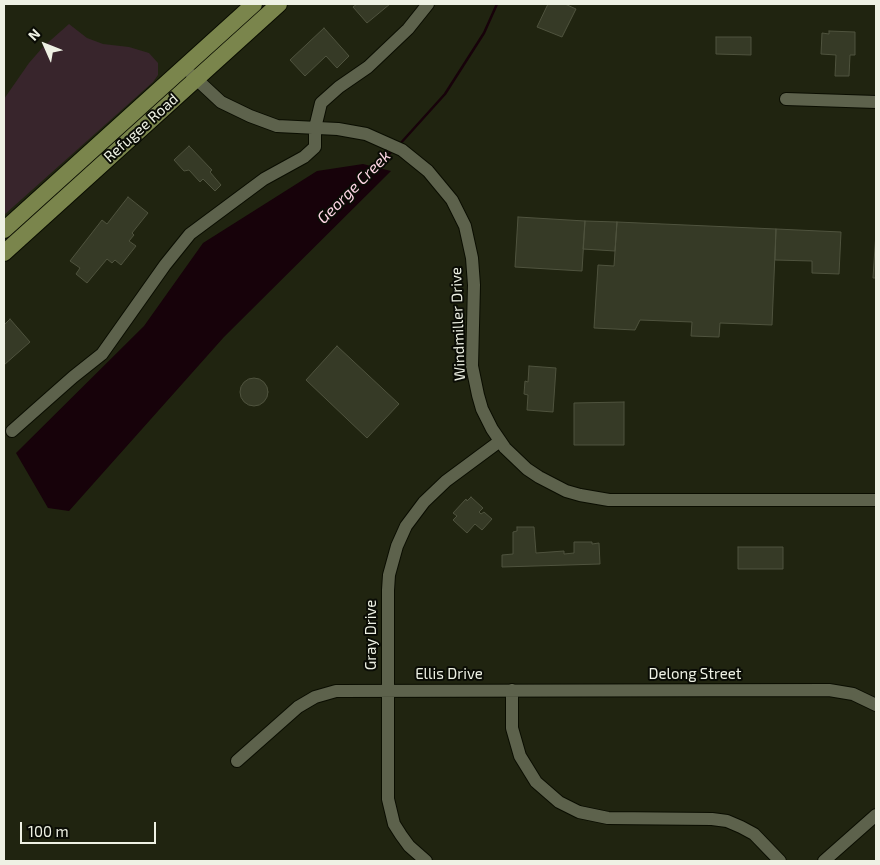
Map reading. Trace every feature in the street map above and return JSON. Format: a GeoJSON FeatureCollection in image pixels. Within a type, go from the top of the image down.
{"type":"FeatureCollection","features":[{"type":"Feature","properties":{"kind":"main road","name":"Refugee Road"},"geometry":{"type":"LineString","coordinates":[[4,230],[254,4]]}},
{"type":"Feature","properties":{"kind":"main road","name":"Refugee Road"},"geometry":{"type":"LineString","coordinates":[[4,253],[194,77],[279,4]]}},
{"type":"Feature","properties":{"kind":"street"},"geometry":{"type":"LineString","coordinates":[[12,431],[102,354],[165,265],[190,234],[264,179],[304,157],[315,147],[315,128],[321,103],[368,67],[408,29],[428,4]]}},
{"type":"Feature","properties":{"kind":"street","name":"Windmiller Drive"},"geometry":{"type":"LineString","coordinates":[[194,77],[221,102],[250,116],[277,126],[338,129],[366,134],[397,148],[428,171],[452,200],[465,226],[472,258],[474,285],[472,354],[474,381],[482,409],[500,441],[516,459],[539,477],[566,491],[609,500],[876,500]]}},
{"type":"Feature","properties":{"kind":"street"},"geometry":{"type":"LineString","coordinates":[[786,99],[876,102]]}},
{"type":"Feature","properties":{"kind":"street","name":"Gray Drive"},"geometry":{"type":"LineString","coordinates":[[426,861],[400,835],[390,812],[387,790],[388,590],[392,561],[397,546],[415,514],[434,491],[500,441]]}},
{"type":"Feature","properties":{"kind":"street"},"geometry":{"type":"LineString","coordinates":[[237,761],[298,707],[315,697],[336,691],[387,690]]}},
{"type":"Feature","properties":{"kind":"street","name":"Ellis Drive"},"geometry":{"type":"LineString","coordinates":[[387,690],[512,690]]}},
{"type":"Feature","properties":{"kind":"street"},"geometry":{"type":"LineString","coordinates":[[512,690],[512,728],[520,756],[536,782],[558,802],[578,812],[608,818],[712,819],[727,822],[754,834],[780,861]]}},
{"type":"Feature","properties":{"kind":"street","name":"Delong Street"},"geometry":{"type":"LineString","coordinates":[[512,690],[829,690],[854,694],[876,705]]}},
{"type":"Feature","properties":{"kind":"street"},"geometry":{"type":"LineString","coordinates":[[824,861],[876,815]]}},
{"type":"Feature","properties":{"kind":"shaded area"},"geometry":{"type":"Polygon","coordinates":[[[69,24],[87,38],[103,44],[129,47],[149,53],[158,63],[158,75],[153,82],[4,215],[4,99],[29,63],[43,47],[69,24]]]}},
{"type":"Feature","properties":{"kind":"water"},"geometry":{"type":"Polygon","coordinates":[[[363,164],[391,171],[224,337],[69,511],[48,508],[16,453],[144,326],[203,243],[317,171],[363,164]]]}},
{"type":"Feature","properties":{"kind":"building"},"geometry":{"type":"Polygon","coordinates":[[[357,4],[390,4],[367,23],[353,7],[357,4]]]}},
{"type":"Feature","properties":{"kind":"building"},"geometry":{"type":"Polygon","coordinates":[[[548,4],[565,4],[576,9],[562,37],[537,27],[548,4]]]}},
{"type":"Feature","properties":{"kind":"building"},"geometry":{"type":"Polygon","coordinates":[[[324,28],[349,56],[337,68],[326,56],[305,76],[290,60],[324,28]]]}},
{"type":"Feature","properties":{"kind":"building"},"geometry":{"type":"Polygon","coordinates":[[[829,31],[855,32],[855,55],[850,55],[849,76],[835,76],[836,55],[821,54],[822,33],[829,34],[829,31]]]}},
{"type":"Feature","properties":{"kind":"building"},"geometry":{"type":"Polygon","coordinates":[[[716,37],[751,37],[751,55],[716,54],[716,37]]]}},
{"type":"Feature","properties":{"kind":"building"},"geometry":{"type":"Polygon","coordinates":[[[189,146],[212,170],[210,172],[221,185],[215,191],[203,179],[200,182],[189,170],[184,171],[174,160],[189,146]]]}},
{"type":"Feature","properties":{"kind":"building"},"geometry":{"type":"Polygon","coordinates":[[[128,197],[148,213],[132,233],[134,235],[129,241],[136,246],[121,265],[115,260],[112,263],[107,259],[87,283],[76,274],[80,268],[70,261],[102,220],[107,224],[128,197]]]}},
{"type":"Feature","properties":{"kind":"building"},"geometry":{"type":"Polygon","coordinates":[[[518,217],[585,221],[582,271],[515,267],[518,217]]]}},
{"type":"Feature","properties":{"kind":"building"},"geometry":{"type":"Polygon","coordinates":[[[585,221],[617,222],[615,251],[583,249],[585,221]]]}},
{"type":"Feature","properties":{"kind":"building"},"geometry":{"type":"Polygon","coordinates":[[[617,222],[776,229],[772,325],[720,323],[719,337],[691,336],[692,322],[640,320],[635,330],[594,328],[598,265],[614,266],[617,222]]]}},
{"type":"Feature","properties":{"kind":"building"},"geometry":{"type":"Polygon","coordinates":[[[776,229],[841,232],[839,274],[812,273],[812,261],[775,260],[776,229]]]}},
{"type":"Feature","properties":{"kind":"building"},"geometry":{"type":"Polygon","coordinates":[[[876,232],[876,278],[873,278],[876,232]]]}},
{"type":"Feature","properties":{"kind":"building"},"geometry":{"type":"Polygon","coordinates":[[[10,319],[30,342],[4,365],[4,325],[10,319]]]}},
{"type":"Feature","properties":{"kind":"building"},"geometry":{"type":"Polygon","coordinates":[[[337,346],[399,404],[367,438],[306,380],[337,346]]]}},
{"type":"Feature","properties":{"kind":"building"},"geometry":{"type":"Polygon","coordinates":[[[529,366],[556,368],[553,412],[527,410],[528,395],[524,394],[525,381],[528,382],[529,366]]]}},
{"type":"Feature","properties":{"kind":"building"},"geometry":{"type":"Polygon","coordinates":[[[254,378],[264,382],[268,392],[264,402],[254,406],[244,402],[240,392],[244,382],[254,378]]]}},
{"type":"Feature","properties":{"kind":"building"},"geometry":{"type":"Polygon","coordinates":[[[624,402],[624,445],[574,445],[574,403],[624,402]]]}},
{"type":"Feature","properties":{"kind":"building"},"geometry":{"type":"Polygon","coordinates":[[[471,497],[483,508],[479,512],[481,514],[484,512],[492,519],[482,530],[475,524],[467,533],[453,520],[457,516],[453,513],[466,499],[467,501],[471,497]]]}},
{"type":"Feature","properties":{"kind":"building"},"geometry":{"type":"Polygon","coordinates":[[[517,527],[534,527],[536,553],[564,551],[564,554],[574,553],[574,542],[599,543],[600,564],[502,567],[502,555],[513,554],[513,532],[517,531],[517,527]]]}},
{"type":"Feature","properties":{"kind":"building"},"geometry":{"type":"Polygon","coordinates":[[[738,547],[783,547],[783,569],[738,569],[738,547]]]}},
{"type":"Feature","properties":{"kind":"waterway","name":"George Creek"},"geometry":{"type":"LineString","coordinates":[[399,145],[445,94],[484,33],[497,4]]}},
{"type":"Feature","properties":{"kind":"waterway","name":"George Creek"},"geometry":{"type":"LineString","coordinates":[[374,169],[393,150]]}}]}
